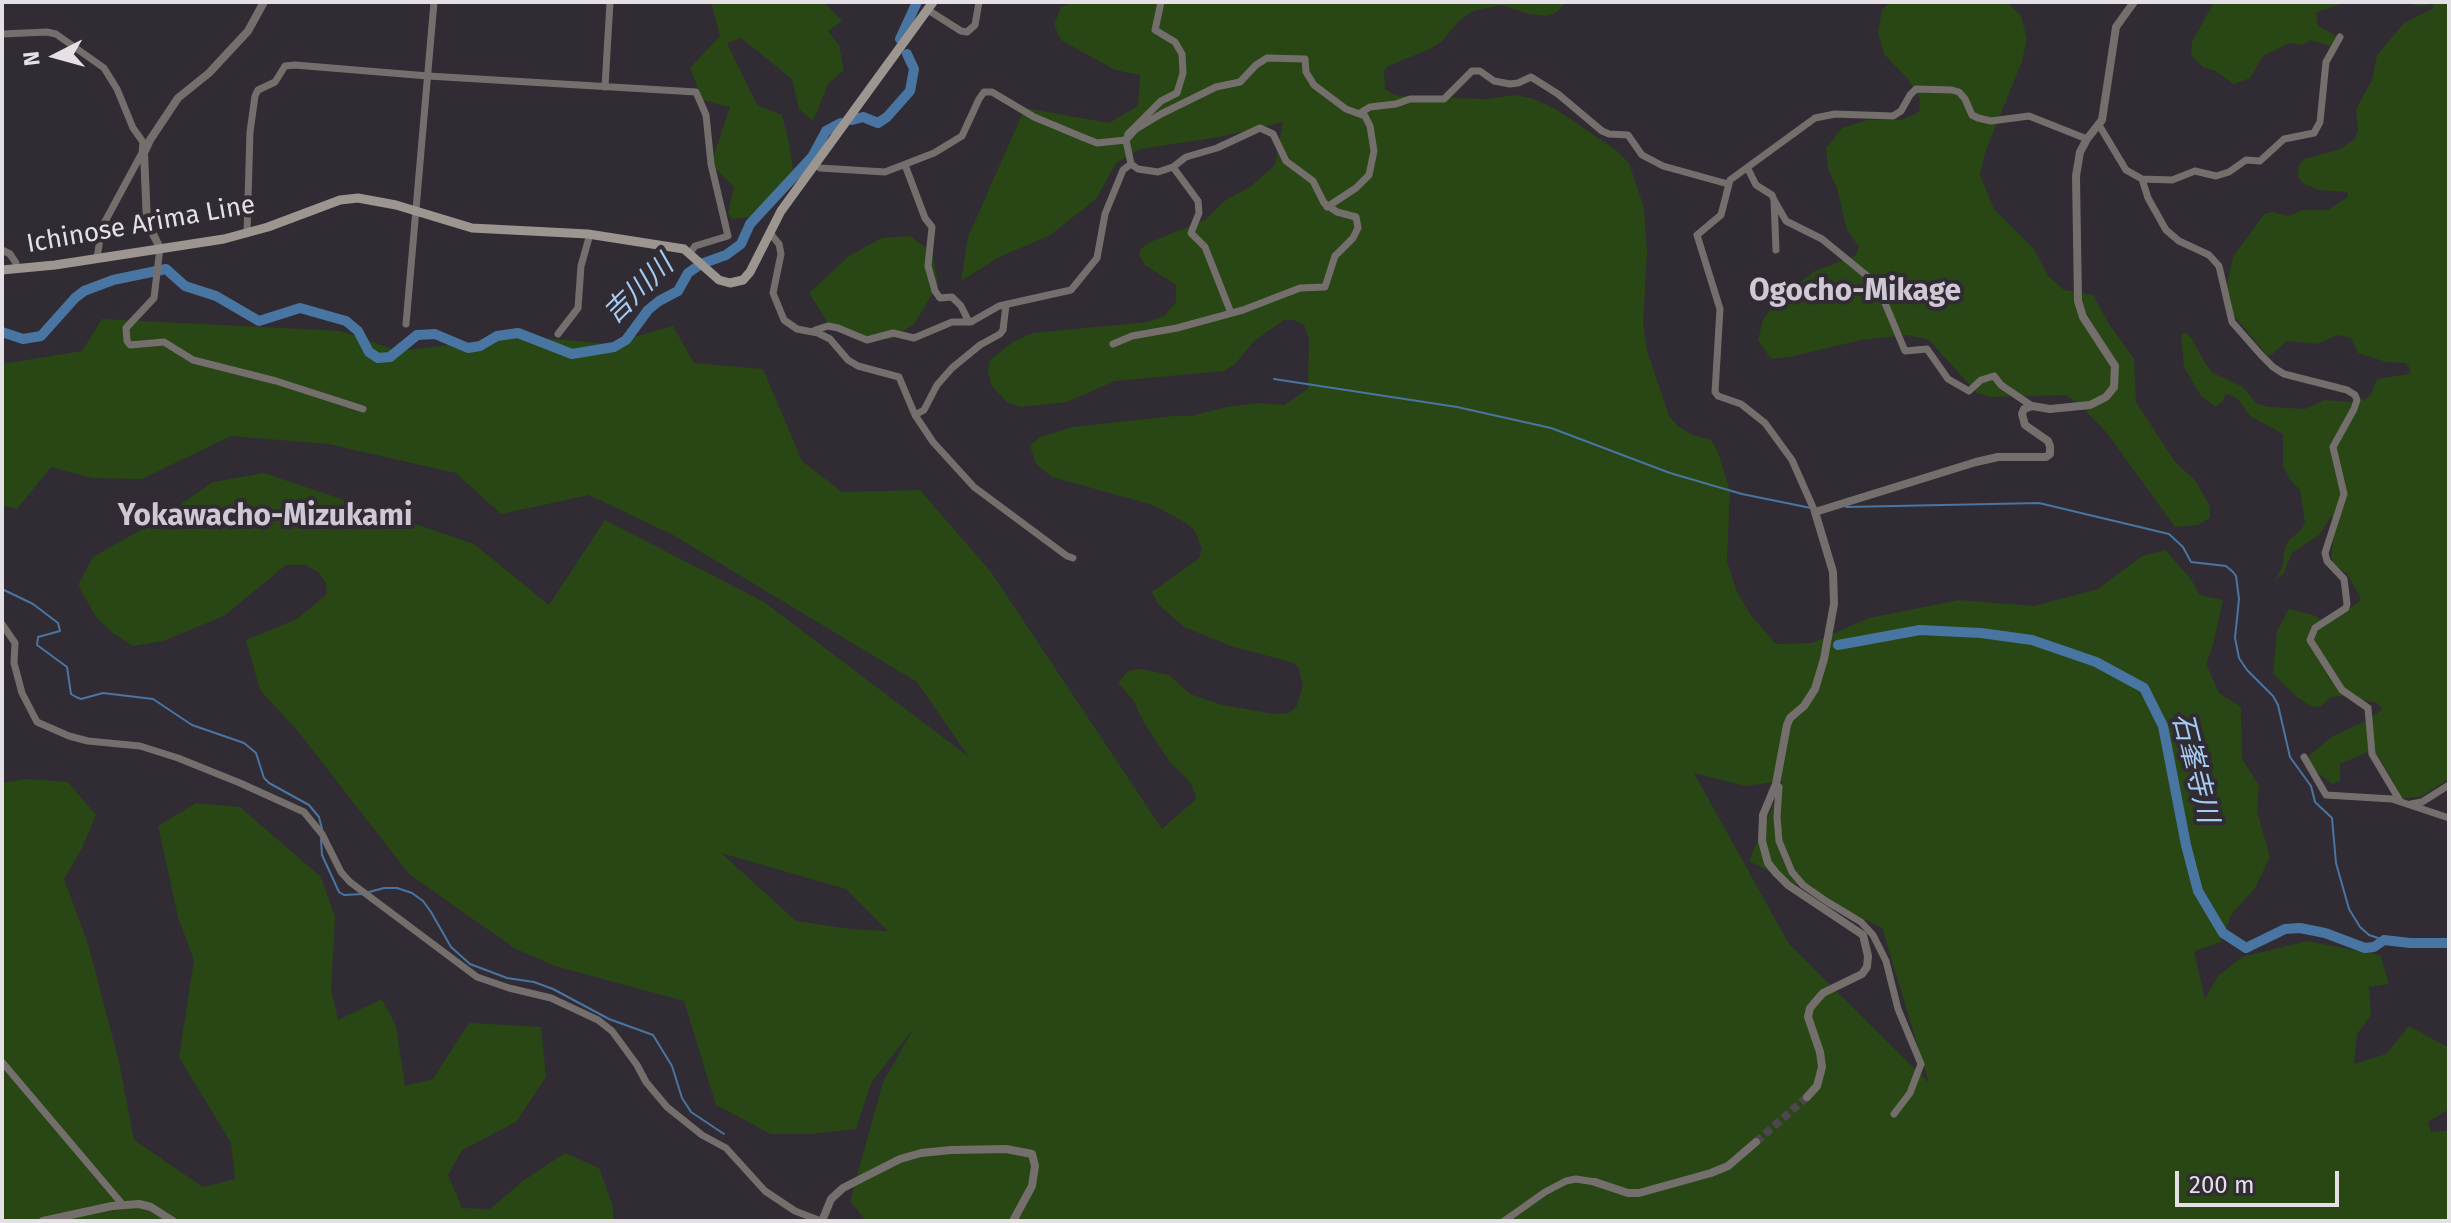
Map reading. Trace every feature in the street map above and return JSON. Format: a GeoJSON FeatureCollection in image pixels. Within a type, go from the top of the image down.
{"type":"FeatureCollection","features":[{"type":"Feature","properties":{"kind":"main road"},"geometry":{"type":"LineString","coordinates":[[692,254],[719,280],[730,283],[743,280],[781,211],[930,6]]}},
{"type":"Feature","properties":{"kind":"main road","name":"Ichinose Arima Line"},"geometry":{"type":"LineString","coordinates":[[2,270],[159,252],[247,233],[340,200],[375,199],[487,230],[590,234],[684,249],[692,254]]}},
{"type":"Feature","properties":{"kind":"street"},"geometry":{"type":"LineString","coordinates":[[97,258],[102,227],[150,140],[178,98],[209,73],[248,31],[264,2]]}},
{"type":"Feature","properties":{"kind":"street"},"geometry":{"type":"LineString","coordinates":[[406,324],[434,2]]}},
{"type":"Feature","properties":{"kind":"street"},"geometry":{"type":"LineString","coordinates":[[605,87],[610,2]]}},
{"type":"Feature","properties":{"kind":"street"},"geometry":{"type":"LineString","coordinates":[[930,6],[967,32],[975,25],[979,2]]}},
{"type":"Feature","properties":{"kind":"street"},"geometry":{"type":"LineString","coordinates":[[1131,164],[1126,140],[1131,128],[1180,88],[1182,54],[1170,37],[1155,30],[1161,2]]}},
{"type":"Feature","properties":{"kind":"street"},"geometry":{"type":"LineString","coordinates":[[1748,169],[1756,185],[1772,195],[1786,221],[1822,239],[1877,284],[1905,351],[1927,349],[1948,379],[1969,391],[1981,380],[1994,376],[2001,385],[2032,406],[2050,409],[2090,405],[2106,397],[2116,380],[2115,366],[2083,317],[2078,301],[2076,176],[2078,160],[2087,139],[2099,125],[2113,37],[2120,20],[2134,2]]}},
{"type":"Feature","properties":{"kind":"street"},"geometry":{"type":"LineString","coordinates":[[2,34],[56,34],[104,68],[143,142],[147,222],[159,252],[158,277],[153,301],[126,328],[130,345],[164,342],[193,360],[276,381],[363,409]]}},
{"type":"Feature","properties":{"kind":"street"},"geometry":{"type":"LineString","coordinates":[[2099,125],[2126,170],[2142,179],[2172,180],[2195,171],[2216,176],[2225,173],[2246,160],[2263,159],[2284,139],[2314,133],[2320,122],[2326,62],[2340,37]]}},
{"type":"Feature","properties":{"kind":"street"},"geometry":{"type":"LineString","coordinates":[[815,165],[820,168],[885,172],[934,153],[962,136],[984,92],[992,92],[1034,117],[1097,143],[1126,140],[1136,129],[1161,114],[1216,87],[1240,82],[1267,58],[1305,59],[1306,72],[1314,85],[1346,109],[1360,113],[1370,126],[1374,161],[1369,175],[1356,188],[1327,207]]}},
{"type":"Feature","properties":{"kind":"street"},"geometry":{"type":"LineString","coordinates":[[247,233],[250,132],[255,96],[258,90],[275,82],[285,66],[295,65],[696,92],[704,104],[711,164],[728,236],[695,246],[692,254]]}},
{"type":"Feature","properties":{"kind":"street"},"geometry":{"type":"LineString","coordinates":[[1360,113],[1370,107],[1410,99],[1444,99],[1476,71],[1499,82],[1518,83],[1531,77],[1558,94],[1602,131],[1628,135],[1642,155],[1663,166],[1728,184]]}},
{"type":"Feature","properties":{"kind":"street"},"geometry":{"type":"LineString","coordinates":[[1807,1097],[1817,1086],[1822,1067],[1808,1017],[1810,1008],[1823,993],[1862,974],[1867,967],[1868,956],[1863,935],[1788,885],[1768,863],[1761,827],[1776,784],[1787,725],[1815,689],[1824,659],[1834,604],[1833,572],[1815,512],[1792,460],[1765,423],[1741,404],[1715,392],[1720,309],[1697,235],[1721,215],[1728,184],[1815,118],[1835,114],[1893,116],[1901,111],[1916,89],[1959,92],[1972,115],[1978,118],[1991,121],[2029,116],[2087,139]]}},
{"type":"Feature","properties":{"kind":"street"},"geometry":{"type":"LineString","coordinates":[[1113,344],[1132,336],[1231,313],[1300,288],[1325,287],[1335,256],[1353,238],[1358,228],[1356,217],[1327,207],[1313,181],[1286,161],[1273,134],[1260,128],[1217,148],[1186,157],[1173,167],[1149,172],[1131,164]]}},
{"type":"Feature","properties":{"kind":"street"},"geometry":{"type":"LineString","coordinates":[[809,332],[828,326],[867,340],[893,333],[914,338],[952,322],[969,322],[999,306],[1071,290],[1097,258],[1105,214],[1123,170],[1131,164]]}},
{"type":"Feature","properties":{"kind":"street"},"geometry":{"type":"LineString","coordinates":[[905,165],[925,218],[932,227],[928,266],[935,291],[940,298],[952,297],[969,322]]}},
{"type":"Feature","properties":{"kind":"street"},"geometry":{"type":"LineString","coordinates":[[1173,167],[1198,201],[1199,213],[1191,233],[1205,247],[1231,313]]}},
{"type":"Feature","properties":{"kind":"street"},"geometry":{"type":"LineString","coordinates":[[2142,179],[2148,198],[2166,230],[2179,241],[2209,255],[2219,266],[2232,322],[2267,361],[2284,374],[2347,390],[2355,395],[2354,409],[2333,447],[2344,494],[2325,553],[2327,561],[2344,579],[2347,604],[2346,608],[2315,628],[2310,640],[2342,690],[2368,708],[2372,754],[2405,803],[2449,818]]}},
{"type":"Feature","properties":{"kind":"street"},"geometry":{"type":"LineString","coordinates":[[1774,200],[1776,250]]}},
{"type":"Feature","properties":{"kind":"street"},"geometry":{"type":"LineString","coordinates":[[770,233],[779,244],[781,254],[773,293],[784,320],[797,329],[830,339],[848,360],[858,366],[899,377],[915,415],[933,442],[974,487],[1073,558]]}},
{"type":"Feature","properties":{"kind":"street"},"geometry":{"type":"LineString","coordinates":[[558,334],[578,308],[581,266],[590,234]]}},
{"type":"Feature","properties":{"kind":"street"},"geometry":{"type":"LineString","coordinates":[[2,250],[10,254],[16,269]]}},
{"type":"Feature","properties":{"kind":"street"},"geometry":{"type":"LineString","coordinates":[[915,415],[924,410],[937,385],[952,368],[980,345],[1000,334],[1006,305]]}},
{"type":"Feature","properties":{"kind":"street"},"geometry":{"type":"LineString","coordinates":[[1815,512],[1976,462],[1998,457],[2046,457],[2051,451],[2048,441],[2025,425],[2022,419],[2024,409],[2032,406]]}},
{"type":"Feature","properties":{"kind":"street"},"geometry":{"type":"LineString","coordinates":[[2,624],[15,643],[14,663],[22,693],[37,722],[88,741],[140,746],[178,758],[304,812],[322,834],[341,872],[350,882],[477,977],[551,998],[598,1020],[620,1040],[646,1082],[667,1107],[702,1135],[726,1148],[765,1191],[795,1211],[822,1221],[831,1199],[843,1188],[900,1159],[951,1150],[1006,1149],[1032,1154],[1035,1166],[1032,1186],[1013,1221]]}},
{"type":"Feature","properties":{"kind":"street"},"geometry":{"type":"LineString","coordinates":[[2304,757],[2326,795],[2422,802],[2449,785]]}},
{"type":"Feature","properties":{"kind":"street"},"geometry":{"type":"LineString","coordinates":[[1776,784],[1779,787],[1779,841],[1792,872],[1803,885],[1861,922],[1873,935],[1886,961],[1898,1009],[1921,1064],[1910,1093],[1894,1114]]}},
{"type":"Feature","properties":{"kind":"street"},"geometry":{"type":"LineString","coordinates":[[2,1062],[123,1205]]}},
{"type":"Feature","properties":{"kind":"street"},"geometry":{"type":"LineString","coordinates":[[1504,1221],[1566,1181],[1595,1182],[1628,1193],[1639,1193],[1728,1166],[1756,1142]]}},
{"type":"Feature","properties":{"kind":"street"},"geometry":{"type":"LineString","coordinates":[[43,1221],[139,1204],[151,1207],[173,1221]]}},
{"type":"Feature","properties":{"kind":"green space"},"geometry":{"type":"Polygon","coordinates":[[[711,2],[824,2],[842,21],[828,31],[839,45],[844,70],[828,84],[813,121],[799,109],[792,79],[741,38],[727,43],[757,105],[782,115],[789,143],[794,178],[789,188],[760,216],[732,219],[728,213],[734,187],[711,164],[730,107],[703,100],[690,68],[720,36],[711,2]]]}},
{"type":"Feature","properties":{"kind":"green space"},"geometry":{"type":"Polygon","coordinates":[[[1075,2],[1566,2],[1557,12],[1546,16],[1528,14],[1502,5],[1473,11],[1430,49],[1388,66],[1384,71],[1385,89],[1395,95],[1412,97],[1488,99],[1515,95],[1534,99],[1557,110],[1616,150],[1629,163],[1644,208],[1647,253],[1643,323],[1647,351],[1669,416],[1693,435],[1711,440],[1718,452],[1730,491],[1727,561],[1736,590],[1750,614],[1776,644],[1812,643],[1869,618],[1959,600],[2034,606],[2098,589],[2142,556],[2165,550],[2191,579],[2199,595],[2223,600],[2206,664],[2219,693],[2241,707],[2242,759],[2259,785],[2257,812],[2270,857],[2255,888],[2231,915],[2221,942],[2194,951],[2205,999],[2218,976],[2242,957],[2307,941],[2380,955],[2389,984],[2369,987],[2371,1015],[2357,1034],[2354,1064],[2386,1054],[2409,1026],[2449,1048],[2449,1109],[2428,1122],[2431,1132],[2449,1130],[2449,1221],[866,1221],[850,1201],[883,1082],[914,1028],[871,1083],[856,1129],[771,1134],[716,1105],[684,1001],[555,966],[514,948],[409,874],[297,730],[260,690],[246,640],[297,619],[327,594],[326,583],[318,572],[306,565],[286,565],[224,616],[163,641],[133,646],[96,617],[78,585],[93,557],[153,523],[213,482],[264,473],[474,544],[549,605],[605,520],[764,602],[969,757],[917,682],[673,535],[589,495],[501,514],[456,473],[328,444],[231,436],[142,479],[92,478],[51,467],[17,509],[2,505],[2,364],[82,351],[102,319],[341,331],[398,351],[523,336],[609,344],[673,326],[694,363],[763,369],[802,461],[842,492],[920,490],[991,572],[1162,829],[1196,796],[1190,782],[1169,761],[1134,701],[1118,683],[1128,671],[1141,669],[1169,675],[1190,694],[1222,705],[1275,714],[1289,713],[1297,706],[1303,684],[1298,667],[1294,663],[1231,646],[1184,627],[1158,604],[1152,592],[1199,558],[1202,549],[1195,531],[1153,505],[1052,477],[1036,464],[1030,446],[1040,437],[1073,427],[1191,416],[1259,403],[1284,405],[1308,389],[1309,339],[1304,325],[1294,320],[1284,320],[1254,341],[1235,364],[1224,371],[1115,381],[1067,402],[1020,407],[1007,402],[991,385],[988,370],[990,360],[1013,342],[1033,333],[1148,322],[1164,316],[1176,302],[1176,285],[1145,265],[1139,255],[1141,249],[1148,243],[1205,220],[1227,199],[1250,187],[1275,165],[1283,122],[1219,137],[1140,149],[1116,163],[1096,199],[1049,236],[1001,256],[961,281],[968,237],[1025,108],[1109,123],[1138,106],[1140,75],[1115,70],[1061,40],[1054,25],[1061,7],[1075,2]],[[1694,773],[1789,944],[1929,1083],[1882,928],[1749,861],[1783,781],[1745,786],[1694,773]],[[721,853],[796,921],[888,931],[846,889],[721,853]]]}},
{"type":"Feature","properties":{"kind":"green space"},"geometry":{"type":"Polygon","coordinates":[[[1890,2],[2007,2],[2021,16],[2027,39],[2022,61],[1985,153],[1980,175],[1994,209],[2034,249],[2048,276],[2064,290],[2093,295],[2134,359],[2136,402],[2175,462],[2195,480],[2210,506],[2210,518],[2198,525],[2175,527],[2107,433],[2066,395],[1990,397],[1977,393],[1929,340],[1907,335],[1861,340],[1771,359],[1758,340],[1763,320],[1775,302],[1815,271],[1855,256],[1859,247],[1847,230],[1837,188],[1828,169],[1826,148],[1842,128],[1867,120],[1902,120],[1919,112],[1920,99],[1908,79],[1884,54],[1878,32],[1882,10],[1890,2]]]}},
{"type":"Feature","properties":{"kind":"green space"},"geometry":{"type":"Polygon","coordinates":[[[2214,2],[2345,2],[2316,13],[2318,26],[2336,36],[2333,44],[2329,46],[2310,40],[2303,45],[2290,43],[2263,56],[2250,78],[2234,84],[2203,67],[2191,55],[2192,42],[2214,2]]]}},
{"type":"Feature","properties":{"kind":"green space"},"geometry":{"type":"Polygon","coordinates":[[[2406,2],[2449,2],[2449,779],[2422,796],[2401,799],[2378,755],[2368,752],[2340,764],[2340,781],[2332,784],[2312,768],[2308,760],[2331,737],[2366,721],[2383,709],[2377,703],[2343,696],[2331,697],[2321,706],[2313,707],[2298,698],[2273,674],[2277,631],[2289,609],[2313,615],[2325,622],[2337,618],[2360,601],[2360,597],[2348,575],[2335,565],[2331,557],[2336,522],[2331,516],[2320,534],[2292,553],[2284,573],[2274,581],[2282,568],[2285,547],[2305,522],[2300,490],[2283,466],[2283,434],[2250,416],[2238,399],[2230,395],[2226,394],[2222,402],[2215,406],[2201,396],[2184,367],[2181,338],[2186,333],[2192,339],[2213,373],[2243,387],[2257,404],[2269,407],[2305,409],[2324,400],[2352,402],[2365,399],[2371,394],[2377,379],[2409,374],[2411,370],[2406,363],[2386,362],[2358,353],[2351,338],[2338,335],[2317,344],[2287,341],[2267,355],[2235,317],[2229,305],[2227,285],[2233,257],[2264,214],[2273,212],[2288,216],[2303,210],[2328,210],[2348,197],[2348,192],[2319,190],[2304,184],[2298,177],[2299,165],[2304,159],[2338,150],[2355,139],[2358,130],[2356,109],[2372,80],[2377,55],[2404,23],[2434,8],[2432,4],[2418,6],[2406,2]]]}},
{"type":"Feature","properties":{"kind":"green space"},"geometry":{"type":"Polygon","coordinates":[[[910,236],[932,252],[938,284],[915,323],[892,339],[859,341],[830,326],[809,293],[849,256],[882,238],[910,236]]]}},
{"type":"Feature","properties":{"kind":"green space"},"geometry":{"type":"Polygon","coordinates":[[[28,779],[68,782],[96,815],[64,879],[88,944],[119,1062],[134,1140],[203,1187],[235,1179],[231,1143],[179,1057],[194,960],[178,917],[158,826],[196,803],[240,807],[321,877],[335,918],[331,989],[338,1020],[382,999],[396,1026],[405,1086],[433,1079],[469,1023],[541,1027],[546,1077],[516,1122],[462,1150],[448,1175],[462,1208],[490,1209],[523,1181],[565,1153],[599,1168],[613,1207],[613,1221],[2,1221],[2,783],[28,779]]]}},
{"type":"Feature","properties":{"kind":"waterway","name":"吉川川"},"geometry":{"type":"LineString","coordinates":[[900,39],[917,2]]}},
{"type":"Feature","properties":{"kind":"waterway","name":"吉川川"},"geometry":{"type":"LineString","coordinates":[[852,120],[863,117],[878,123],[910,91],[914,69],[907,54]]}},
{"type":"Feature","properties":{"kind":"waterway","name":"吉川川"},"geometry":{"type":"LineString","coordinates":[[2,332],[23,339],[41,336],[84,291],[113,280],[166,269],[185,286],[216,296],[259,321],[300,308],[346,321],[358,331],[369,352],[378,358],[390,357],[417,335],[435,334],[468,348],[480,346],[497,336],[518,333],[572,354],[614,347],[626,340],[648,310],[678,291],[688,273],[701,264],[726,255],[741,244],[750,224],[812,157],[826,131],[841,123]]}},
{"type":"Feature","properties":{"kind":"waterway"},"geometry":{"type":"LineString","coordinates":[[1274,379],[1457,407],[1551,428],[1670,473],[1742,494],[1811,508]]}},
{"type":"Feature","properties":{"kind":"waterway"},"geometry":{"type":"LineString","coordinates":[[1846,507],[2039,503],[2169,534],[2183,547],[2191,562],[2226,566],[2236,576],[2239,599],[2235,638],[2239,658],[2273,696],[2278,705],[2290,757],[2311,786],[2315,802],[2332,818],[2336,863],[2349,909],[2369,935],[2384,940]]}},
{"type":"Feature","properties":{"kind":"waterway"},"geometry":{"type":"LineString","coordinates":[[2,589],[33,604],[58,623],[60,631],[38,637],[37,645],[67,667],[71,694],[81,699],[103,693],[153,699],[192,725],[244,743],[256,753],[264,778],[309,805],[319,817],[322,829]]}},
{"type":"Feature","properties":{"kind":"waterway","name":"石峯寺川"},"geometry":{"type":"LineString","coordinates":[[1838,645],[1920,630],[1981,633],[2032,640],[2096,662],[2144,688],[2163,726],[2198,891],[2223,933],[2246,948],[2285,929],[2300,928],[2325,933],[2365,948],[2374,947],[2384,940],[2449,943]]}},
{"type":"Feature","properties":{"kind":"waterway"},"geometry":{"type":"LineString","coordinates":[[321,840],[322,855],[339,892],[344,895],[363,894]]}},
{"type":"Feature","properties":{"kind":"waterway"},"geometry":{"type":"LineString","coordinates":[[369,892],[397,888],[412,893],[431,912],[451,947],[470,964],[507,978],[553,989],[609,1019],[653,1035],[672,1066],[682,1098],[691,1112],[724,1134]]}},
{"type":"Feature","properties":{"kind":"tunnel"},"geometry":{"type":"LineString","coordinates":[[1756,1142],[1807,1097]]}},
{"type":"Feature","properties":{"kind":"district","name":"Ogocho-Mikage"},"geometry":{"type":"Point","coordinates":[1855,292]}},
{"type":"Feature","properties":{"kind":"district","name":"Yokawacho-Mizukami"},"geometry":{"type":"Point","coordinates":[265,517]}}]}
